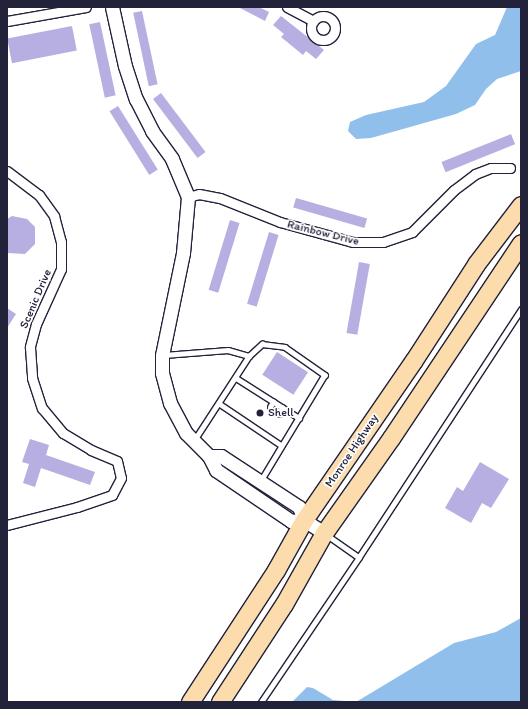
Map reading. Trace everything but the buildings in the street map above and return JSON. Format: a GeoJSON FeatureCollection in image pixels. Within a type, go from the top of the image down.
{"type":"FeatureCollection","features":[{"type":"Feature","properties":{"kind":"highway","name":"Monroe Highway"},"geometry":{"type":"LineString","coordinates":[[190,702],[276,570],[304,520],[414,360],[476,264],[521,205]]}},
{"type":"Feature","properties":{"kind":"highway","name":"Monroe Highway"},"geometry":{"type":"LineString","coordinates":[[220,702],[284,604],[324,533],[391,438],[521,243]]}},
{"type":"Feature","properties":{"kind":"street"},"geometry":{"type":"LineString","coordinates":[[7,21],[86,7]]}},
{"type":"Feature","properties":{"kind":"street"},"geometry":{"type":"LineString","coordinates":[[112,7],[125,66],[136,99],[152,131],[172,160],[188,197],[183,253],[162,355],[162,372],[170,403],[186,433],[193,442],[209,456],[216,470],[291,521],[304,520]]}},
{"type":"Feature","properties":{"kind":"street"},"geometry":{"type":"LineString","coordinates":[[287,7],[313,21]]}},
{"type":"Feature","properties":{"kind":"street","name":"Rainbow Drive"},"geometry":{"type":"LineString","coordinates":[[188,197],[199,194],[220,198],[280,222],[353,242],[383,242],[412,232],[454,190],[475,174],[492,168],[510,168]]}},
{"type":"Feature","properties":{"kind":"street","name":"Scenic Drive"},"geometry":{"type":"LineString","coordinates":[[7,171],[39,195],[54,216],[61,242],[61,269],[36,324],[30,347],[32,378],[42,408],[63,432],[91,450],[117,461],[122,478],[112,495],[77,507],[7,525]]}},
{"type":"Feature","properties":{"kind":"street"},"geometry":{"type":"LineString","coordinates":[[209,456],[221,456],[299,507],[304,520],[324,533]]}},
{"type":"Feature","properties":{"kind":"lane"},"geometry":{"type":"LineString","coordinates":[[261,702],[359,557],[521,309]]}},
{"type":"Feature","properties":{"kind":"lane"},"geometry":{"type":"LineString","coordinates":[[193,442],[220,404],[249,356],[262,344],[284,347],[325,375],[260,482]]}},
{"type":"Feature","properties":{"kind":"lane"},"geometry":{"type":"LineString","coordinates":[[162,355],[228,350],[249,356]]}},
{"type":"Feature","properties":{"kind":"lane"},"geometry":{"type":"LineString","coordinates":[[236,378],[299,418]]}},
{"type":"Feature","properties":{"kind":"lane"},"geometry":{"type":"LineString","coordinates":[[250,394],[253,389]]}},
{"type":"Feature","properties":{"kind":"lane"},"geometry":{"type":"LineString","coordinates":[[260,400],[262,395]]}},
{"type":"Feature","properties":{"kind":"lane"},"geometry":{"type":"LineString","coordinates":[[270,407],[273,402]]}},
{"type":"Feature","properties":{"kind":"lane"},"geometry":{"type":"LineString","coordinates":[[220,404],[281,446]]}},
{"type":"Feature","properties":{"kind":"lane"},"geometry":{"type":"LineString","coordinates":[[279,414],[282,408]]}},
{"type":"Feature","properties":{"kind":"lane"},"geometry":{"type":"LineString","coordinates":[[237,416],[241,411]]}},
{"type":"Feature","properties":{"kind":"lane"},"geometry":{"type":"LineString","coordinates":[[247,422],[250,417]]}},
{"type":"Feature","properties":{"kind":"lane"},"geometry":{"type":"LineString","coordinates":[[257,429],[260,424]]}},
{"type":"Feature","properties":{"kind":"lane"},"geometry":{"type":"LineString","coordinates":[[266,435],[269,430]]}},
{"type":"Feature","properties":{"kind":"lane"},"geometry":{"type":"LineString","coordinates":[[324,533],[359,557]]}},
{"type":"Feature","properties":{"kind":"water"},"geometry":{"type":"Polygon","coordinates":[[[507,7],[521,7],[521,71],[497,79],[486,89],[475,105],[456,114],[371,138],[356,139],[348,131],[350,122],[366,115],[424,102],[446,86],[476,44],[495,35],[507,7]]]}},
{"type":"Feature","properties":{"kind":"water"},"geometry":{"type":"Polygon","coordinates":[[[521,618],[521,702],[356,702],[454,643],[496,632],[521,618]]]}},
{"type":"Feature","properties":{"kind":"water"},"geometry":{"type":"Polygon","coordinates":[[[307,687],[313,688],[333,700],[356,702],[292,702],[307,687]]]}},
{"type":"Feature","properties":{"kind":"place","name":"Shell"},"geometry":{"type":"Point","coordinates":[260,413]}}]}
